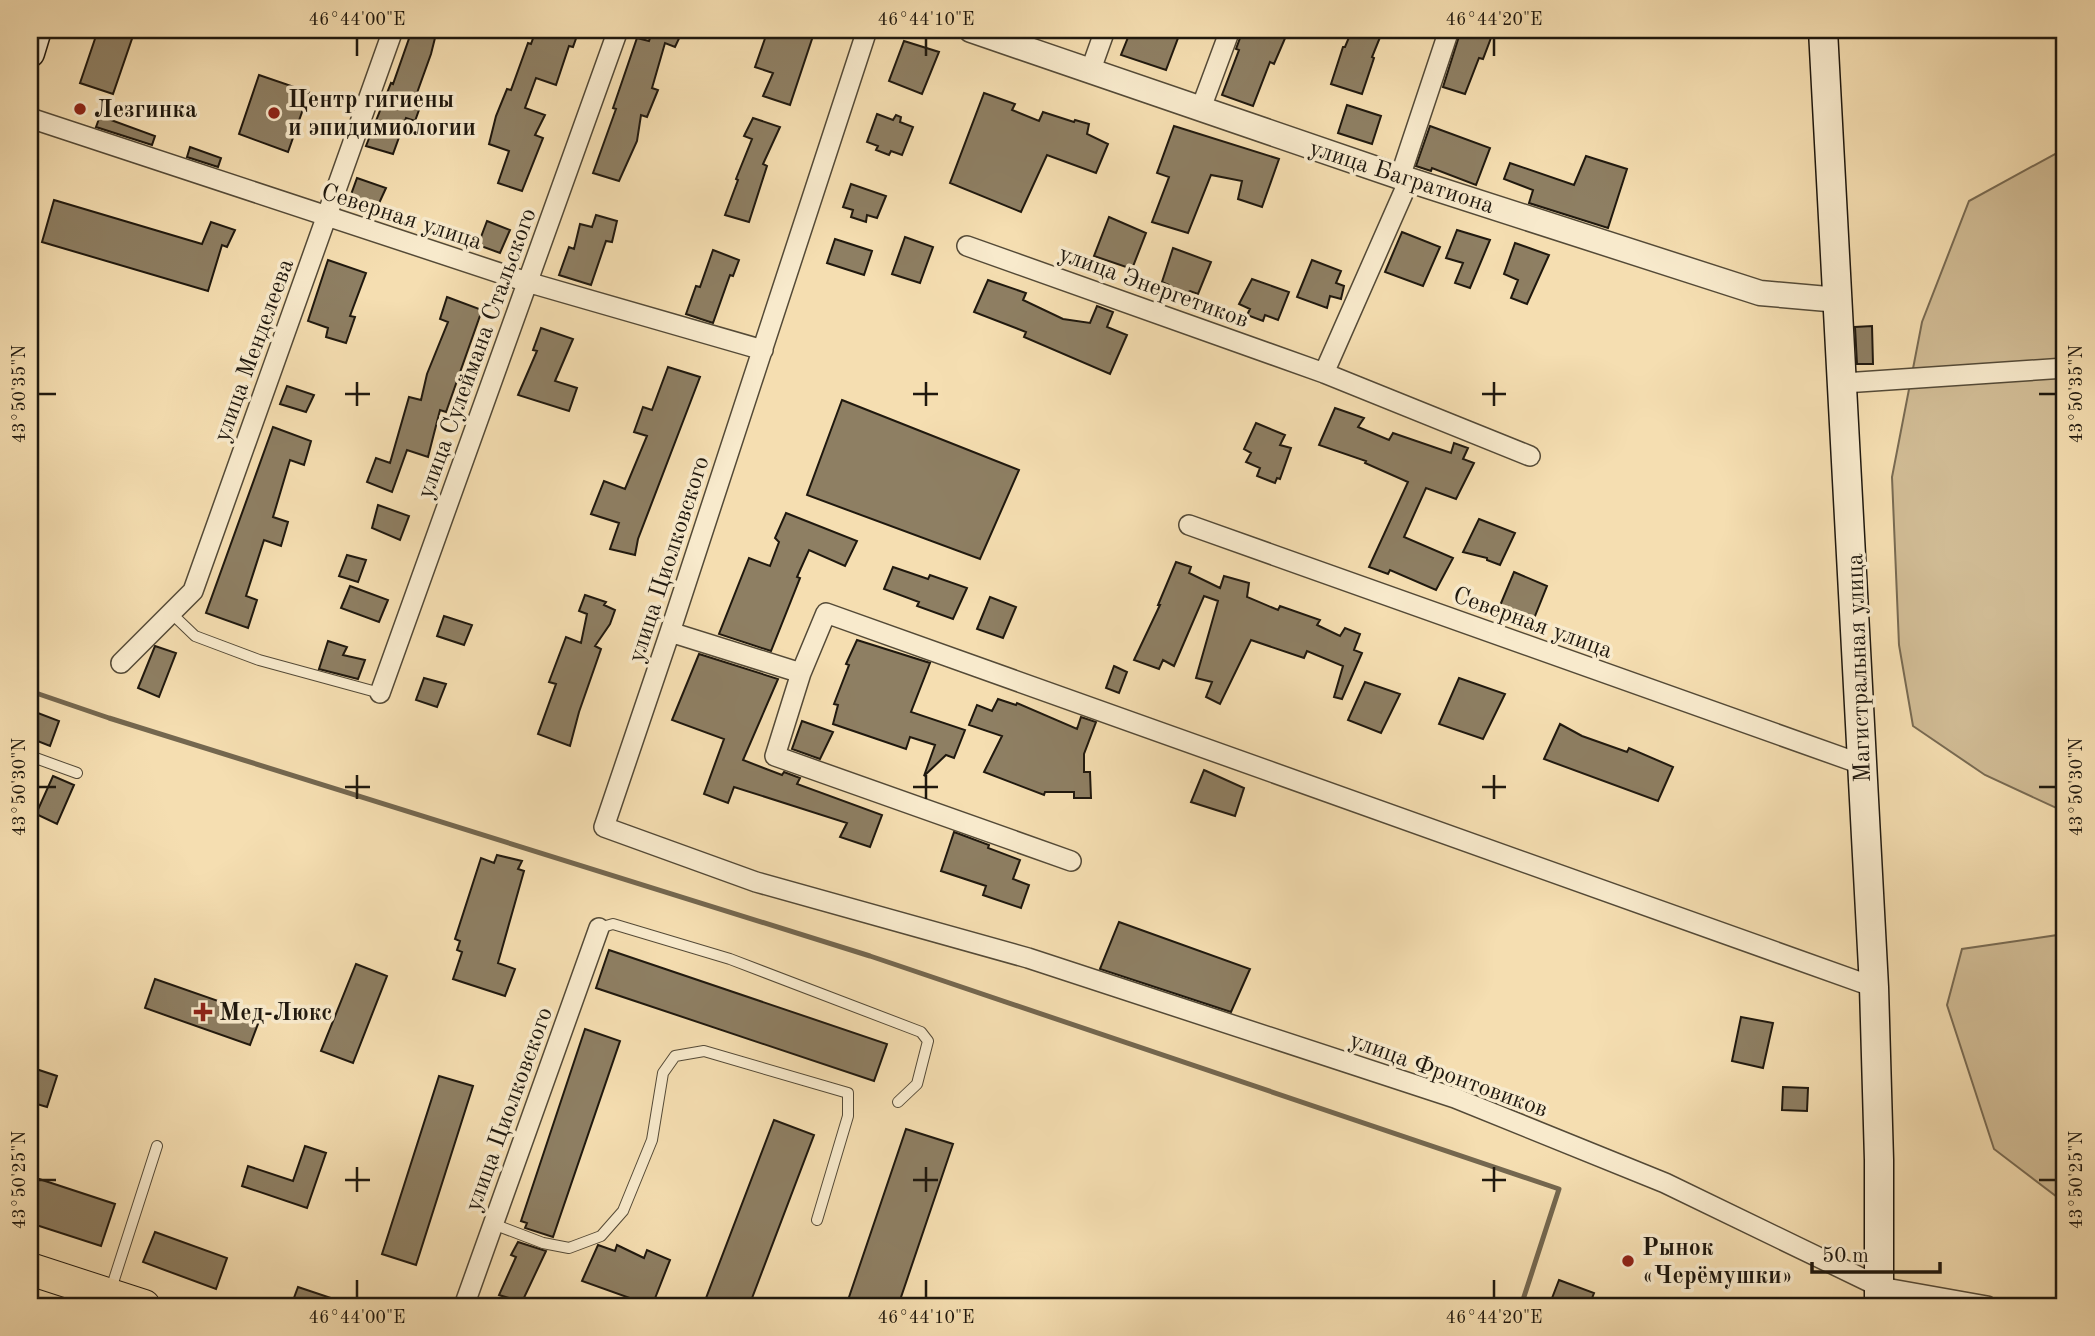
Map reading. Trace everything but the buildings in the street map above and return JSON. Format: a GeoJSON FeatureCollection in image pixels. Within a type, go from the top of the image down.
{"type":"FeatureCollection","features":[{"type":"Feature","properties":{"kind":"main road"},"geometry":{"type":"LineString","coordinates":[[30,53],[37,30]]}},
{"type":"Feature","properties":{"kind":"main road","name":"Магистральная улица"},"geometry":{"type":"LineString","coordinates":[[1823,30],[1844,383],[1874,987],[1880,1160],[1879,1297]]}},
{"type":"Feature","properties":{"kind":"main road"},"geometry":{"type":"LineString","coordinates":[[30,1271],[116,1300],[144,1306]]}},
{"type":"Feature","properties":{"kind":"street","name":"улица Менделеева"},"geometry":{"type":"LineString","coordinates":[[121,663],[170,611],[193,591],[393,30]]}},
{"type":"Feature","properties":{"kind":"street","name":"улица Сулеймана Стальского"},"geometry":{"type":"LineString","coordinates":[[380,693],[618,30]]}},
{"type":"Feature","properties":{"kind":"street","name":"улица Циолковского"},"geometry":{"type":"LineString","coordinates":[[867,30],[604,827],[756,881],[881,915]]}},
{"type":"Feature","properties":{"kind":"street","name":"улица Багратиона"},"geometry":{"type":"LineString","coordinates":[[971,30],[1405,178],[1760,293],[1839,300]]}},
{"type":"Feature","properties":{"kind":"street"},"geometry":{"type":"LineString","coordinates":[[1090,72],[1105,30]]}},
{"type":"Feature","properties":{"kind":"street"},"geometry":{"type":"LineString","coordinates":[[1201,108],[1230,30]]}},
{"type":"Feature","properties":{"kind":"street"},"geometry":{"type":"LineString","coordinates":[[1324,373],[1405,178],[1450,30]]}},
{"type":"Feature","properties":{"kind":"street","name":"Северная улица"},"geometry":{"type":"LineString","coordinates":[[30,118],[527,282],[763,350]]}},
{"type":"Feature","properties":{"kind":"street","name":"улица Энергетиков"},"geometry":{"type":"LineString","coordinates":[[967,246],[1324,373],[1530,456]]}},
{"type":"Feature","properties":{"kind":"street"},"geometry":{"type":"LineString","coordinates":[[1844,383],[2065,368]]}},
{"type":"Feature","properties":{"kind":"street","name":"Северная улица"},"geometry":{"type":"LineString","coordinates":[[1189,525],[1861,764]]}},
{"type":"Feature","properties":{"kind":"street"},"geometry":{"type":"LineString","coordinates":[[1071,861],[775,756],[802,673],[826,614],[1874,987]]}},
{"type":"Feature","properties":{"kind":"street"},"geometry":{"type":"LineString","coordinates":[[670,632],[802,673]]}},
{"type":"Feature","properties":{"kind":"street","name":"улица Фронтовиков"},"geometry":{"type":"LineString","coordinates":[[881,915],[1028,958],[1455,1098],[1665,1183],[1879,1297],[1987,1306]]}},
{"type":"Feature","properties":{"kind":"street","name":"улица Циолковского"},"geometry":{"type":"LineString","coordinates":[[464,1306],[599,928]]}},
{"type":"Feature","properties":{"kind":"lane"},"geometry":{"type":"LineString","coordinates":[[170,611],[195,636],[259,660],[380,693]]}},
{"type":"Feature","properties":{"kind":"lane"},"geometry":{"type":"LineString","coordinates":[[30,756],[77,773]]}},
{"type":"Feature","properties":{"kind":"lane"},"geometry":{"type":"LineString","coordinates":[[599,928],[613,924],[730,959],[921,1032],[928,1041],[917,1084],[898,1102]]}},
{"type":"Feature","properties":{"kind":"lane"},"geometry":{"type":"LineString","coordinates":[[494,1224],[543,1243],[569,1248],[601,1236],[623,1212],[652,1140],[663,1073],[675,1056],[704,1051],[848,1093],[848,1116],[817,1220]]}},
{"type":"Feature","properties":{"kind":"lane"},"geometry":{"type":"LineString","coordinates":[[116,1300],[158,1146]]}},
{"type":"Feature","properties":{"kind":"shaded area"},"geometry":{"type":"Polygon","coordinates":[[[2055,154],[2065,157],[2065,812],[1985,775],[1913,726],[1899,645],[1892,477],[1922,322],[1969,201],[2055,154]]]}},
{"type":"Feature","properties":{"kind":"shaded area"},"geometry":{"type":"Polygon","coordinates":[[[2065,857],[2065,1203],[1994,1149],[1947,1005],[1962,949],[2057,935],[2065,857]]]}},
{"type":"Feature","properties":{"kind":"waterway"},"geometry":{"type":"LineString","coordinates":[[30,691],[870,956],[1559,1189],[1521,1306]]}},
{"type":"Feature","properties":{"kind":"place","name":"Лезгинка"},"geometry":{"type":"Point","coordinates":[80,109]}},
{"type":"Feature","properties":{"kind":"place","name":"Центр гигиены и эпидимиологии"},"geometry":{"type":"Point","coordinates":[274,113]}},
{"type":"Feature","properties":{"kind":"place","name":"Мед-Люкс"},"geometry":{"type":"Point","coordinates":[203,1012]}},
{"type":"Feature","properties":{"kind":"place","name":"Рынок «Черёмушки»"},"geometry":{"type":"Point","coordinates":[1628,1261]}}]}
